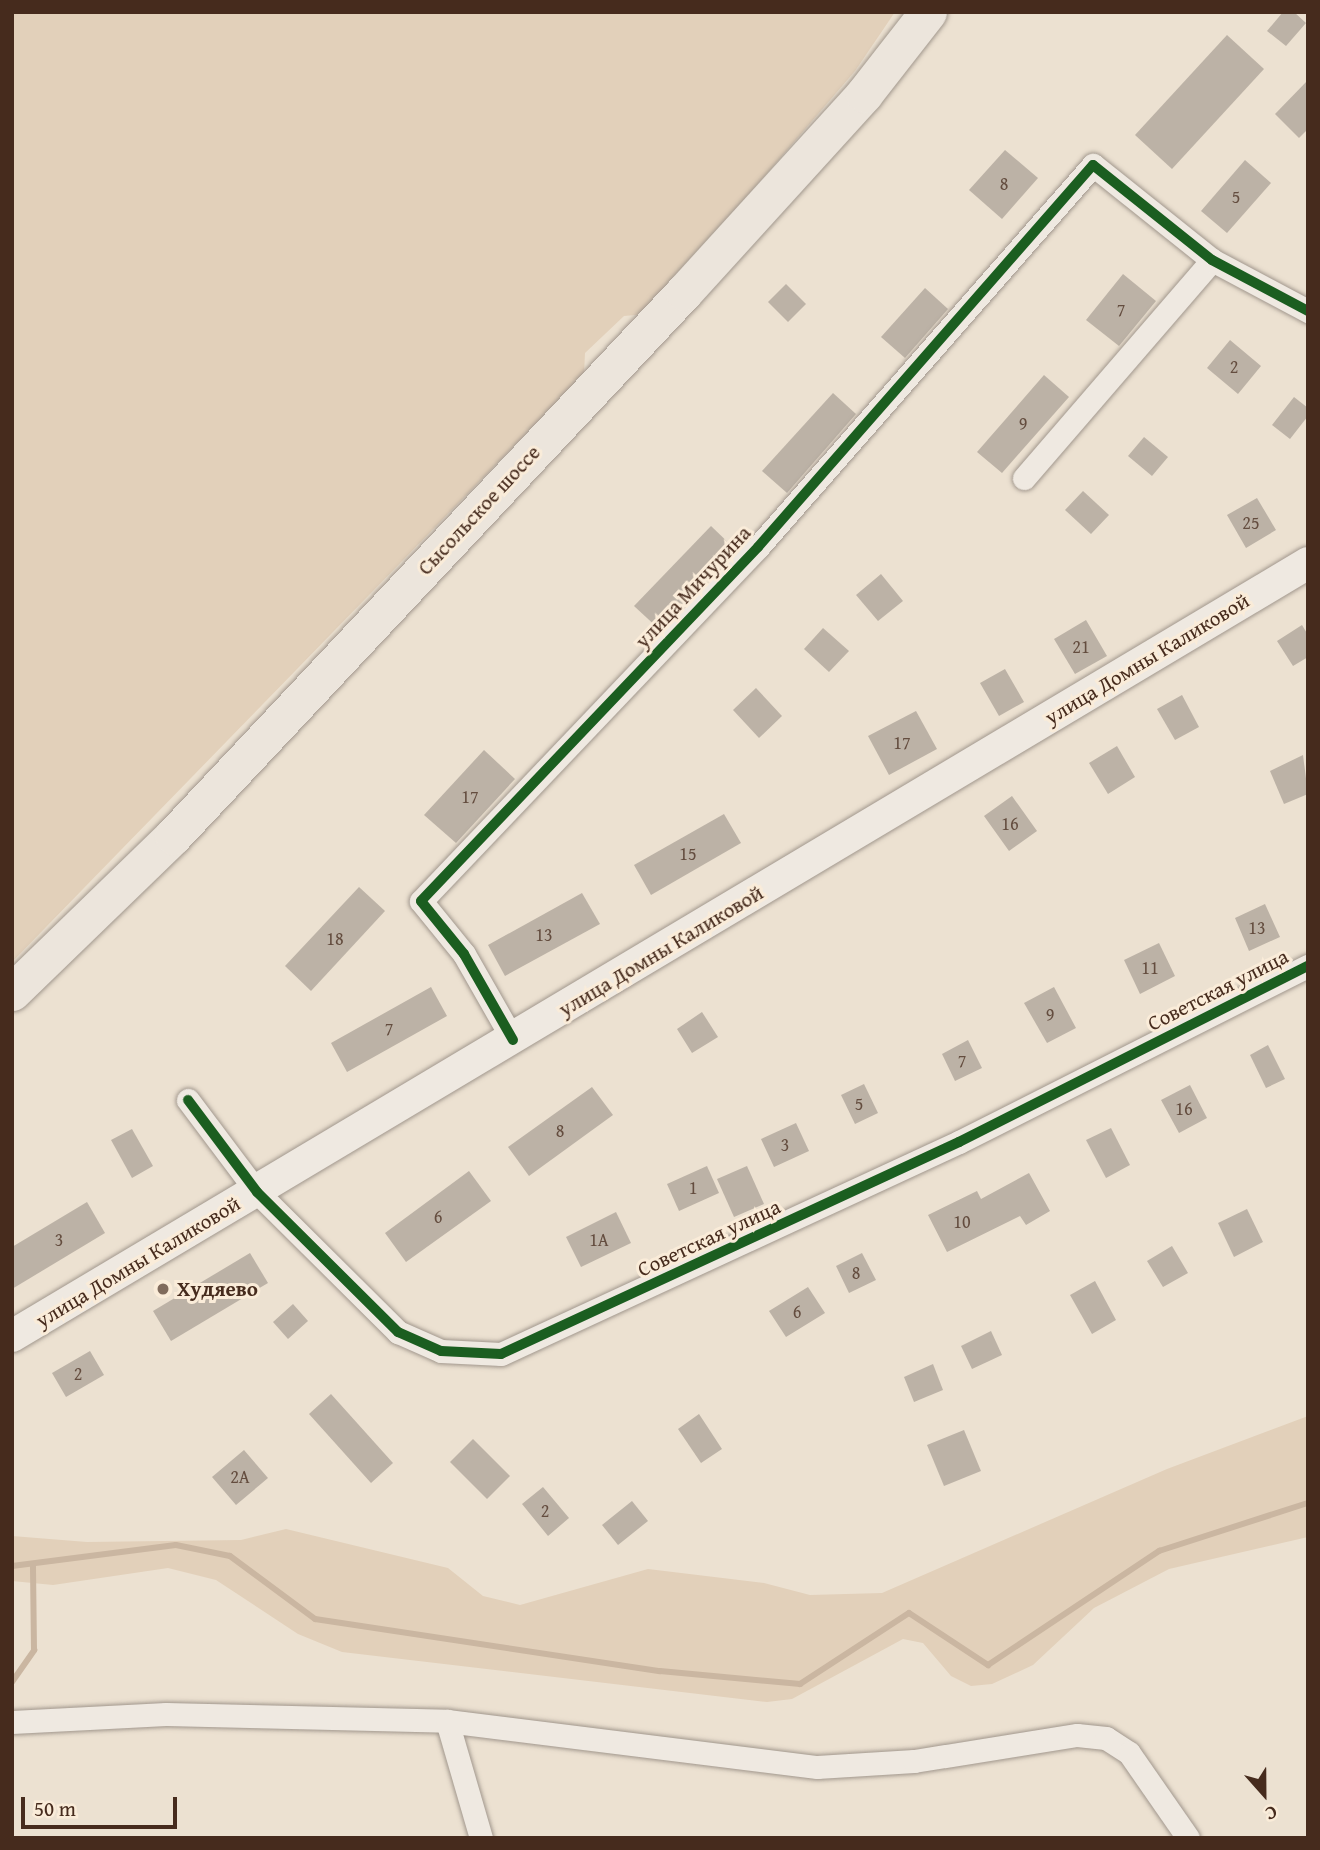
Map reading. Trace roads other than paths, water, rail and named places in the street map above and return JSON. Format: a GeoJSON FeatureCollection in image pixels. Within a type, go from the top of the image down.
{"type":"FeatureCollection","features":[{"type":"Feature","properties":{"kind":"highway","name":"Сысольское шоссе"},"geometry":{"type":"LineString","coordinates":[[12,992],[173,836],[675,302],[864,94],[928,12]]}},
{"type":"Feature","properties":{"kind":"main road","name":"улица Домны Каликовой"},"geometry":{"type":"LineString","coordinates":[[12,1336],[513,1040],[1308,563]]}},
{"type":"Feature","properties":{"kind":"street","name":"улица Мичурина"},"geometry":{"type":"LineString","coordinates":[[513,1040],[464,954],[421,901],[758,547],[1093,164],[1212,260]]}},
{"type":"Feature","properties":{"kind":"street"},"geometry":{"type":"LineString","coordinates":[[1024,478],[1212,260],[1308,311]]}},
{"type":"Feature","properties":{"kind":"street","name":"Советская улица"},"geometry":{"type":"LineString","coordinates":[[188,1100],[257,1192],[398,1332],[441,1352],[501,1354],[959,1142],[1308,966]]}},
{"type":"Feature","properties":{"kind":"street"},"geometry":{"type":"LineString","coordinates":[[12,1723],[138,1714],[447,1721],[817,1767],[914,1761],[1077,1735],[1106,1738],[1147,1773],[1188,1838]]}},
{"type":"Feature","properties":{"kind":"street"},"geometry":{"type":"LineString","coordinates":[[447,1721],[481,1838]]}},
{"type":"Feature","properties":{"kind":"waterway"},"geometry":{"type":"LineString","coordinates":[[12,1566],[176,1545],[230,1556],[315,1619],[660,1671],[800,1684],[909,1613],[988,1665],[1159,1551],[1308,1503]]}},
{"type":"Feature","properties":{"kind":"waterway"},"geometry":{"type":"LineString","coordinates":[[12,1682],[34,1650],[33,1564]]}},
{"type":"Feature","properties":{"kind":"place","name":"Худяево"},"geometry":{"type":"Point","coordinates":[163,1289]}}]}
